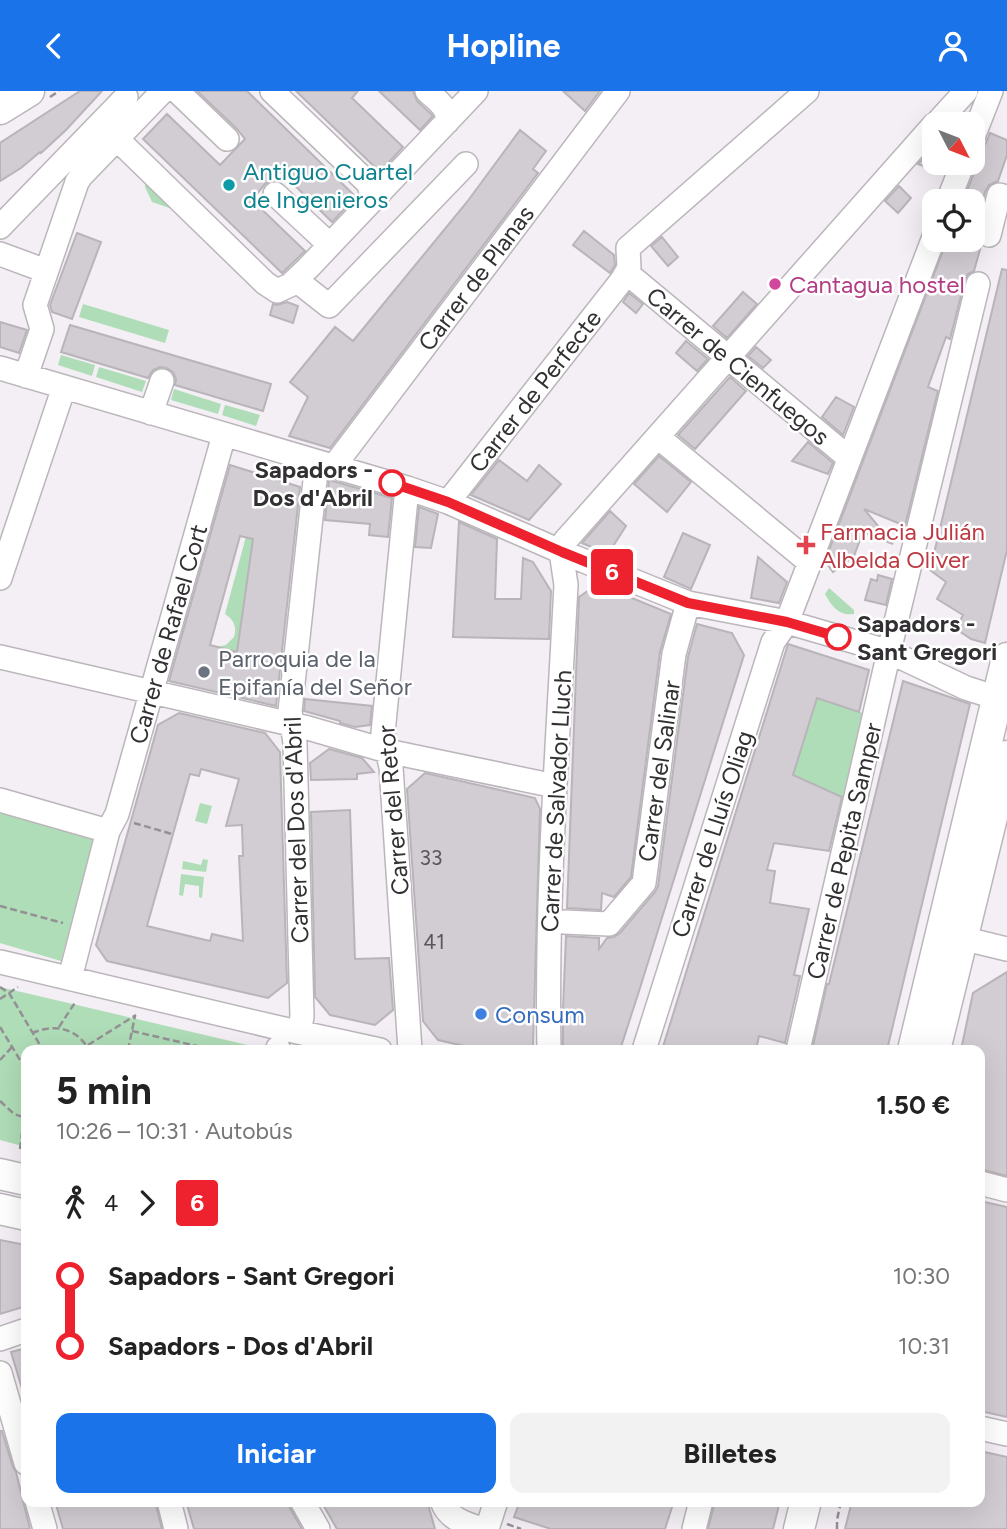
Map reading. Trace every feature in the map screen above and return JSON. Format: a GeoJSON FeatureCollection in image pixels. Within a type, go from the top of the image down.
{"type":"FeatureCollection","features":[{"type":"Feature","properties":{"kind":"main road"},"geometry":{"type":"LineString","coordinates":[[1,106],[29,91]]}},
{"type":"Feature","properties":{"kind":"main road"},"geometry":{"type":"LineString","coordinates":[[936,1045],[951,936],[1002,699],[1007,658]]}},
{"type":"Feature","properties":{"kind":"main road"},"geometry":{"type":"LineString","coordinates":[[915,1045],[1007,756]]}},
{"type":"Feature","properties":{"kind":"main road"},"geometry":{"type":"LineString","coordinates":[[0,1174],[21,1179]]}},
{"type":"Feature","properties":{"kind":"main road"},"geometry":{"type":"LineString","coordinates":[[0,1209],[21,1214]]}},
{"type":"Feature","properties":{"kind":"main road"},"geometry":{"type":"LineString","coordinates":[[799,1529],[804,1507]]}},
{"type":"Feature","properties":{"kind":"main road"},"geometry":{"type":"LineString","coordinates":[[820,1529],[826,1507]]}},
{"type":"Feature","properties":{"kind":"street"},"geometry":{"type":"LineString","coordinates":[[26,376],[42,330],[35,305],[77,182],[163,91]]}},
{"type":"Feature","properties":{"kind":"street"},"geometry":{"type":"LineString","coordinates":[[177,91],[226,139]]}},
{"type":"Feature","properties":{"kind":"street"},"geometry":{"type":"LineString","coordinates":[[272,91],[369,184],[369,203]]}},
{"type":"Feature","properties":{"kind":"street"},"geometry":{"type":"LineString","coordinates":[[427,91],[445,109],[447,122]]}},
{"type":"Feature","properties":{"kind":"street"},"geometry":{"type":"LineString","coordinates":[[117,139],[265,283],[277,291],[296,280],[476,91]]}},
{"type":"Feature","properties":{"kind":"street","name":"Carrer de Planas"},"geometry":{"type":"LineString","coordinates":[[326,464],[618,91]]}},
{"type":"Feature","properties":{"kind":"street"},"geometry":{"type":"LineString","coordinates":[[625,277],[630,262],[628,248],[632,243],[807,91]]}},
{"type":"Feature","properties":{"kind":"street"},"geometry":{"type":"LineString","coordinates":[[983,112],[991,91]]}},
{"type":"Feature","properties":{"kind":"street"},"geometry":{"type":"LineString","coordinates":[[947,112],[961,96],[971,100],[980,112]]}},
{"type":"Feature","properties":{"kind":"street"},"geometry":{"type":"LineString","coordinates":[[0,227],[126,97]]}},
{"type":"Feature","properties":{"kind":"street"},"geometry":{"type":"LineString","coordinates":[[562,552],[570,535],[922,140]]}},
{"type":"Feature","properties":{"kind":"street"},"geometry":{"type":"LineString","coordinates":[[296,280],[329,306],[466,164]]}},
{"type":"Feature","properties":{"kind":"street"},"geometry":{"type":"LineString","coordinates":[[275,194],[330,245]]}},
{"type":"Feature","properties":{"kind":"street"},"geometry":{"type":"LineString","coordinates":[[989,235],[999,195],[1007,197]]}},
{"type":"Feature","properties":{"kind":"street","name":"Carrer de Lluís Oliag"},"geometry":{"type":"LineString","coordinates":[[646,1045],[772,644],[787,622],[928,252]]}},
{"type":"Feature","properties":{"kind":"street"},"geometry":{"type":"LineString","coordinates":[[0,254],[46,271]]}},
{"type":"Feature","properties":{"kind":"street","name":"Carrer de Cienfuegos"},"geometry":{"type":"LineString","coordinates":[[625,277],[849,458]]}},
{"type":"Feature","properties":{"kind":"street","name":"Carrer de Perfecte"},"geometry":{"type":"LineString","coordinates":[[448,502],[625,277]]}},
{"type":"Feature","properties":{"kind":"street","name":"Carrer de Pepita Samper"},"geometry":{"type":"LineString","coordinates":[[799,1045],[978,284]]}},
{"type":"Feature","properties":{"kind":"street"},"geometry":{"type":"LineString","coordinates":[[0,368],[407,488],[448,502],[688,603],[787,622],[890,652],[966,688],[1002,699]]}},
{"type":"Feature","properties":{"kind":"street"},"geometry":{"type":"LineString","coordinates":[[151,413],[162,381]]}},
{"type":"Feature","properties":{"kind":"street"},"geometry":{"type":"LineString","coordinates":[[0,578],[64,387]]}},
{"type":"Feature","properties":{"kind":"street","name":"Carrer de Rafael Cort"},"geometry":{"type":"LineString","coordinates":[[70,978],[83,929],[118,826],[117,814],[224,435]]}},
{"type":"Feature","properties":{"kind":"street"},"geometry":{"type":"LineString","coordinates":[[658,437],[810,562]]}},
{"type":"Feature","properties":{"kind":"street","name":"Carrer del Dos d'Abril"},"geometry":{"type":"LineString","coordinates":[[299,1032],[302,1017],[295,743],[290,711],[326,464]]}},
{"type":"Feature","properties":{"kind":"street","name":"Carrer del Retor"},"geometry":{"type":"LineString","coordinates":[[407,488],[383,733],[391,767],[410,1045]]}},
{"type":"Feature","properties":{"kind":"street","name":"Carrer de Salvador Lluch"},"geometry":{"type":"LineString","coordinates":[[548,1045],[555,786],[566,585],[562,552]]}},
{"type":"Feature","properties":{"kind":"street","name":"Carrer del Salinar"},"geometry":{"type":"LineString","coordinates":[[564,922],[609,924],[644,883],[674,654],[688,603]]}},
{"type":"Feature","properties":{"kind":"street"},"geometry":{"type":"LineString","coordinates":[[0,657],[293,725],[387,751],[555,786]]}},
{"type":"Feature","properties":{"kind":"street"},"geometry":{"type":"LineString","coordinates":[[0,800],[118,826]]}},
{"type":"Feature","properties":{"kind":"street"},"geometry":{"type":"LineString","coordinates":[[951,936],[1007,949]]}},
{"type":"Feature","properties":{"kind":"street"},"geometry":{"type":"LineString","coordinates":[[0,962],[358,1045]]}},
{"type":"Feature","properties":{"kind":"street"},"geometry":{"type":"LineString","coordinates":[[985,1184],[1007,1190]]}},
{"type":"Feature","properties":{"kind":"street"},"geometry":{"type":"LineString","coordinates":[[0,1339],[21,1332]]}},
{"type":"Feature","properties":{"kind":"street"},"geometry":{"type":"LineString","coordinates":[[0,1373],[21,1446]]}},
{"type":"Feature","properties":{"kind":"street"},"geometry":{"type":"LineString","coordinates":[[985,1429],[1007,1434]]}},
{"type":"Feature","properties":{"kind":"street"},"geometry":{"type":"LineString","coordinates":[[39,1507],[46,1529]]}},
{"type":"Feature","properties":{"kind":"street"},"geometry":{"type":"LineString","coordinates":[[170,1507],[176,1529]]}},
{"type":"Feature","properties":{"kind":"street"},"geometry":{"type":"LineString","coordinates":[[305,1507],[318,1529]]}},
{"type":"Feature","properties":{"kind":"street"},"geometry":{"type":"LineString","coordinates":[[694,1529],[700,1507]]}},
{"type":"Feature","properties":{"kind":"street"},"geometry":{"type":"LineString","coordinates":[[446,1513],[464,1524],[492,1520]]}},
{"type":"Feature","properties":{"kind":"path"},"geometry":{"type":"LineString","coordinates":[[118,826],[172,834]]}},
{"type":"Feature","properties":{"kind":"path"},"geometry":{"type":"LineString","coordinates":[[0,906],[83,929]]}},
{"type":"Feature","properties":{"kind":"path"},"geometry":{"type":"LineString","coordinates":[[0,987],[9,993],[40,1045]]}},
{"type":"Feature","properties":{"kind":"path"},"geometry":{"type":"LineString","coordinates":[[0,999],[18,987]]}},
{"type":"Feature","properties":{"kind":"path"},"geometry":{"type":"LineString","coordinates":[[59,1027],[76,1001]]}},
{"type":"Feature","properties":{"kind":"path"},"geometry":{"type":"LineString","coordinates":[[92,1045],[136,1015],[129,1045]]}},
{"type":"Feature","properties":{"kind":"path"},"geometry":{"type":"LineString","coordinates":[[0,1027],[21,1062]]}},
{"type":"Feature","properties":{"kind":"path"},"geometry":{"type":"LineString","coordinates":[[32,1033],[59,1027],[74,1034],[85,1045]]}},
{"type":"Feature","properties":{"kind":"path"},"geometry":{"type":"LineString","coordinates":[[132,1031],[192,1045]]}},
{"type":"Feature","properties":{"kind":"path"},"geometry":{"type":"LineString","coordinates":[[0,1060],[12,1047]]}},
{"type":"Feature","properties":{"kind":"path"},"geometry":{"type":"LineString","coordinates":[[0,1101],[14,1114],[21,1117]]}},
{"type":"Feature","properties":{"kind":"path"},"geometry":{"type":"LineString","coordinates":[[20,1149],[21,1143]]}},
{"type":"Feature","properties":{"kind":"path"},"geometry":{"type":"LineString","coordinates":[[837,1529],[840,1507]]}},
{"type":"Feature","properties":{"kind":"path"},"geometry":{"type":"LineString","coordinates":[[492,1520],[521,1529]]}},
{"type":"Feature","properties":{"kind":"green space"},"geometry":{"type":"Polygon","coordinates":[[[145,182],[175,210],[152,202],[145,182]]]}},
{"type":"Feature","properties":{"kind":"green space"},"geometry":{"type":"Polygon","coordinates":[[[83,304],[169,330],[165,343],[79,317],[83,304]]]}},
{"type":"Feature","properties":{"kind":"green space"},"geometry":{"type":"Polygon","coordinates":[[[61,355],[95,365],[92,376],[58,365],[61,355]]]}},
{"type":"Feature","properties":{"kind":"green space"},"geometry":{"type":"Polygon","coordinates":[[[99,367],[146,381],[142,392],[96,377],[99,367]]]}},
{"type":"Feature","properties":{"kind":"green space"},"geometry":{"type":"Polygon","coordinates":[[[174,389],[221,404],[218,414],[171,400],[174,389]]]}},
{"type":"Feature","properties":{"kind":"green space"},"geometry":{"type":"Polygon","coordinates":[[[225,405],[260,415],[256,426],[222,415],[225,405]]]}},
{"type":"Feature","properties":{"kind":"green space"},"geometry":{"type":"Polygon","coordinates":[[[254,507],[255,560],[244,597],[237,653],[217,647],[226,645],[234,637],[234,624],[225,614],[254,507]]]}},
{"type":"Feature","properties":{"kind":"green space"},"geometry":{"type":"Polygon","coordinates":[[[829,588],[854,610],[854,614],[844,614],[833,607],[825,594],[829,588]]]}},
{"type":"Feature","properties":{"kind":"green space"},"geometry":{"type":"Polygon","coordinates":[[[817,698],[869,715],[847,799],[793,775],[817,698]]]}},
{"type":"Feature","properties":{"kind":"green space"},"geometry":{"type":"Polygon","coordinates":[[[200,803],[212,806],[207,824],[195,821],[200,803]]]}},
{"type":"Feature","properties":{"kind":"green space"},"geometry":{"type":"Polygon","coordinates":[[[0,812],[95,839],[61,961],[0,943],[0,812]]]}},
{"type":"Feature","properties":{"kind":"green space"},"geometry":{"type":"Polygon","coordinates":[[[203,859],[208,860],[206,872],[182,869],[183,861],[201,865],[203,859]]]}},
{"type":"Feature","properties":{"kind":"green space"},"geometry":{"type":"Polygon","coordinates":[[[181,874],[204,877],[202,898],[199,897],[199,886],[185,884],[183,896],[179,895],[181,874]]]}},
{"type":"Feature","properties":{"kind":"green space"},"geometry":{"type":"Polygon","coordinates":[[[0,987],[248,1045],[21,1045],[21,1146],[0,1140],[0,987]]]}},
{"type":"Feature","properties":{"kind":"building"},"geometry":{"type":"Polygon","coordinates":[[[80,91],[102,91],[41,153],[0,181],[0,143],[80,91]]]}},
{"type":"Feature","properties":{"kind":"building","name":"Antiguo Cuartel de Ingenieros"},"geometry":{"type":"Polygon","coordinates":[[[197,91],[247,91],[356,197],[332,222],[280,171],[265,184],[252,200],[305,251],[282,273],[143,139],[167,114],[220,165],[245,139],[197,91]]]}},
{"type":"Feature","properties":{"kind":"building"},"geometry":{"type":"Polygon","coordinates":[[[296,91],[358,91],[352,98],[403,147],[380,172],[296,91]]]}},
{"type":"Feature","properties":{"kind":"building"},"geometry":{"type":"Polygon","coordinates":[[[379,91],[413,91],[417,101],[433,116],[420,130],[379,91]]]}},
{"type":"Feature","properties":{"kind":"building"},"geometry":{"type":"Polygon","coordinates":[[[563,91],[600,91],[585,111],[563,91]]]}},
{"type":"Feature","properties":{"kind":"building"},"geometry":{"type":"Polygon","coordinates":[[[520,130],[546,151],[533,169],[538,173],[330,448],[289,436],[308,397],[290,382],[335,327],[353,341],[467,202],[520,130]]]}},
{"type":"Feature","properties":{"kind":"building"},"geometry":{"type":"Polygon","coordinates":[[[990,133],[1007,140],[1007,155],[998,181],[989,185],[985,192],[985,189],[968,189],[973,175],[985,175],[986,143],[990,133]]]}},
{"type":"Feature","properties":{"kind":"building"},"geometry":{"type":"Polygon","coordinates":[[[899,186],[911,198],[898,213],[885,201],[899,186]]]}},
{"type":"Feature","properties":{"kind":"building"},"geometry":{"type":"Polygon","coordinates":[[[584,231],[614,255],[615,265],[610,273],[573,245],[584,231]]]}},
{"type":"Feature","properties":{"kind":"building"},"geometry":{"type":"Polygon","coordinates":[[[77,233],[101,242],[72,319],[52,312],[50,305],[77,233]]]}},
{"type":"Feature","properties":{"kind":"building"},"geometry":{"type":"Polygon","coordinates":[[[662,237],[678,257],[668,266],[651,246],[662,237]]]}},
{"type":"Feature","properties":{"kind":"building"},"geometry":{"type":"Polygon","coordinates":[[[942,252],[979,252],[974,271],[968,274],[965,280],[950,339],[946,337],[928,387],[938,391],[905,526],[864,509],[893,544],[863,532],[854,556],[833,572],[825,561],[942,252]]]}},
{"type":"Feature","properties":{"kind":"building"},"geometry":{"type":"Polygon","coordinates":[[[1002,269],[1007,270],[1007,550],[985,643],[971,639],[956,629],[963,615],[937,599],[946,582],[930,570],[1002,269]]]}},
{"type":"Feature","properties":{"kind":"building"},"geometry":{"type":"Polygon","coordinates":[[[743,292],[757,304],[727,338],[713,326],[743,292]]]}},
{"type":"Feature","properties":{"kind":"building"},"geometry":{"type":"Polygon","coordinates":[[[629,293],[643,304],[636,313],[623,302],[629,293]]]}},
{"type":"Feature","properties":{"kind":"building"},"geometry":{"type":"Polygon","coordinates":[[[287,302],[298,306],[293,323],[270,315],[273,304],[287,302]]]}},
{"type":"Feature","properties":{"kind":"building"},"geometry":{"type":"Polygon","coordinates":[[[0,322],[27,330],[19,353],[0,347],[0,322]]]}},
{"type":"Feature","properties":{"kind":"building"},"geometry":{"type":"Polygon","coordinates":[[[70,325],[271,384],[263,411],[175,385],[173,372],[166,368],[153,370],[148,378],[61,352],[70,325]]]}},
{"type":"Feature","properties":{"kind":"building"},"geometry":{"type":"Polygon","coordinates":[[[686,341],[708,359],[697,371],[676,353],[686,341]]]}},
{"type":"Feature","properties":{"kind":"building"},"geometry":{"type":"Polygon","coordinates":[[[756,347],[771,360],[763,368],[748,356],[756,347]]]}},
{"type":"Feature","properties":{"kind":"building"},"geometry":{"type":"Polygon","coordinates":[[[730,377],[746,391],[695,449],[678,435],[730,377]]]}},
{"type":"Feature","properties":{"kind":"building"},"geometry":{"type":"Polygon","coordinates":[[[836,397],[854,407],[843,435],[822,417],[836,397]]]}},
{"type":"Feature","properties":{"kind":"building"},"geometry":{"type":"Polygon","coordinates":[[[808,442],[833,463],[828,474],[792,461],[808,442]]]}},
{"type":"Feature","properties":{"kind":"building"},"geometry":{"type":"Polygon","coordinates":[[[659,456],[691,482],[667,512],[634,484],[659,456]]]}},
{"type":"Feature","properties":{"kind":"building"},"geometry":{"type":"Polygon","coordinates":[[[499,460],[527,481],[539,465],[561,484],[529,520],[471,495],[499,460]]]}},
{"type":"Feature","properties":{"kind":"building"},"geometry":{"type":"Polygon","coordinates":[[[230,465],[300,487],[276,706],[169,681],[230,465]],[[240,536],[210,645],[237,652],[253,539],[240,536]]]}},
{"type":"Feature","properties":{"kind":"building"},"geometry":{"type":"Polygon","coordinates":[[[329,480],[392,498],[388,537],[369,535],[370,524],[325,520],[329,480]]]}},
{"type":"Feature","properties":{"kind":"building"},"geometry":{"type":"Polygon","coordinates":[[[419,507],[438,514],[431,548],[415,547],[419,507]]]}},
{"type":"Feature","properties":{"kind":"building"},"geometry":{"type":"Polygon","coordinates":[[[610,511],[626,526],[608,554],[582,543],[610,511]]]}},
{"type":"Feature","properties":{"kind":"building"},"geometry":{"type":"Polygon","coordinates":[[[459,522],[497,539],[495,599],[521,599],[523,558],[533,562],[551,591],[549,639],[453,637],[459,522]]]}},
{"type":"Feature","properties":{"kind":"building"},"geometry":{"type":"Polygon","coordinates":[[[683,533],[710,545],[691,589],[664,577],[683,533]]]}},
{"type":"Feature","properties":{"kind":"building"},"geometry":{"type":"Polygon","coordinates":[[[758,557],[787,582],[779,603],[751,598],[758,557]]]}},
{"type":"Feature","properties":{"kind":"building"},"geometry":{"type":"Polygon","coordinates":[[[878,575],[892,579],[886,605],[865,600],[871,579],[877,581],[878,575]]]}},
{"type":"Feature","properties":{"kind":"building"},"geometry":{"type":"Polygon","coordinates":[[[598,584],[671,614],[660,652],[631,877],[614,897],[602,893],[601,910],[567,908],[579,597],[598,584]]]}},
{"type":"Feature","properties":{"kind":"building"},"geometry":{"type":"Polygon","coordinates":[[[697,624],[732,633],[744,655],[622,1045],[563,1045],[566,936],[599,938],[599,949],[607,938],[620,933],[658,886],[688,657],[697,624]]]}},
{"type":"Feature","properties":{"kind":"building"},"geometry":{"type":"Polygon","coordinates":[[[788,644],[869,670],[859,712],[817,698],[793,775],[842,797],[829,851],[774,843],[767,870],[775,871],[770,903],[809,909],[794,975],[800,976],[785,1043],[759,1036],[757,1045],[664,1045],[788,644]]]}},
{"type":"Feature","properties":{"kind":"building"},"geometry":{"type":"Polygon","coordinates":[[[903,681],[970,704],[888,1045],[813,1045],[903,681]]]}},
{"type":"Feature","properties":{"kind":"building"},"geometry":{"type":"Polygon","coordinates":[[[305,699],[372,706],[370,725],[355,727],[304,711],[305,699]]]}},
{"type":"Feature","properties":{"kind":"building"},"geometry":{"type":"Polygon","coordinates":[[[179,713],[265,733],[280,752],[287,983],[268,998],[107,961],[96,945],[158,725],[179,713]],[[201,769],[199,776],[190,774],[147,926],[210,941],[212,934],[243,941],[239,856],[243,856],[242,825],[226,826],[239,779],[201,769]]]}},
{"type":"Feature","properties":{"kind":"building"},"geometry":{"type":"Polygon","coordinates":[[[329,749],[362,758],[374,772],[357,774],[357,779],[311,780],[310,763],[329,749]]]}},
{"type":"Feature","properties":{"kind":"building"},"geometry":{"type":"Polygon","coordinates":[[[425,773],[535,798],[540,809],[533,1045],[460,1045],[438,1040],[423,1021],[407,789],[425,773]]]}},
{"type":"Feature","properties":{"kind":"building"},"geometry":{"type":"Polygon","coordinates":[[[350,810],[355,959],[389,958],[393,1010],[375,1025],[330,1015],[315,997],[311,812],[350,810]]]}},
{"type":"Feature","properties":{"kind":"building"},"geometry":{"type":"Polygon","coordinates":[[[1007,972],[1007,1176],[985,1170],[985,1045],[962,1045],[973,993],[1007,972]]]}},
{"type":"Feature","properties":{"kind":"building"},"geometry":{"type":"Polygon","coordinates":[[[985,1202],[1007,1207],[1007,1417],[985,1412],[985,1202]]]}},
{"type":"Feature","properties":{"kind":"building"},"geometry":{"type":"Polygon","coordinates":[[[0,1240],[21,1244],[21,1308],[0,1314],[0,1240]]]}},
{"type":"Feature","properties":{"kind":"building"},"geometry":{"type":"Polygon","coordinates":[[[21,1349],[21,1385],[11,1352],[21,1349]]]}},
{"type":"Feature","properties":{"kind":"building"},"geometry":{"type":"Polygon","coordinates":[[[2,1431],[16,1472],[21,1507],[25,1507],[30,1529],[0,1529],[2,1431]]]}},
{"type":"Feature","properties":{"kind":"building"},"geometry":{"type":"Polygon","coordinates":[[[985,1452],[1007,1457],[1007,1529],[845,1529],[850,1507],[985,1507],[985,1452]]]}},
{"type":"Feature","properties":{"kind":"building"},"geometry":{"type":"Polygon","coordinates":[[[57,1507],[156,1507],[162,1529],[63,1529],[57,1507]]]}},
{"type":"Feature","properties":{"kind":"building"},"geometry":{"type":"Polygon","coordinates":[[[188,1507],[290,1507],[302,1529],[194,1529],[188,1507]]]}},
{"type":"Feature","properties":{"kind":"building"},"geometry":{"type":"Polygon","coordinates":[[[324,1507],[429,1507],[435,1529],[337,1529],[324,1507]]]}},
{"type":"Feature","properties":{"kind":"building"},"geometry":{"type":"Polygon","coordinates":[[[518,1507],[672,1507],[665,1529],[551,1529],[514,1517],[518,1507]]]}},
{"type":"Feature","properties":{"kind":"building"},"geometry":{"type":"Polygon","coordinates":[[[714,1507],[778,1507],[773,1529],[708,1529],[714,1507]]]}},
{"type":"Feature","properties":{"kind":"bus line","name":"6"},"geometry":{"type":"LineString","coordinates":[[392,483],[448,502],[688,603],[787,622],[838,637]]}},
{"type":"Feature","properties":{"kind":"place","name":"Antiguo Cuartel de Ingenieros"},"geometry":{"type":"Point","coordinates":[229,185]}},
{"type":"Feature","properties":{"kind":"place","name":"Cantagua hostel"},"geometry":{"type":"Point","coordinates":[775,284]}},
{"type":"Feature","properties":{"kind":"place","name":"Sapadors - Dos d'Abril"},"geometry":{"type":"Point","coordinates":[392,483]}},
{"type":"Feature","properties":{"kind":"place","name":"Farmacia Julián Albelda Oliver"},"geometry":{"type":"Point","coordinates":[806,545]}},
{"type":"Feature","properties":{"kind":"place","name":"Sapadors - Sant Gregori"},"geometry":{"type":"Point","coordinates":[838,637]}},
{"type":"Feature","properties":{"kind":"place","name":"Parroquia de la Epifanía del Señor"},"geometry":{"type":"Point","coordinates":[204,672]}},
{"type":"Feature","properties":{"kind":"place","name":"Consum"},"geometry":{"type":"Point","coordinates":[481,1014]}}]}
